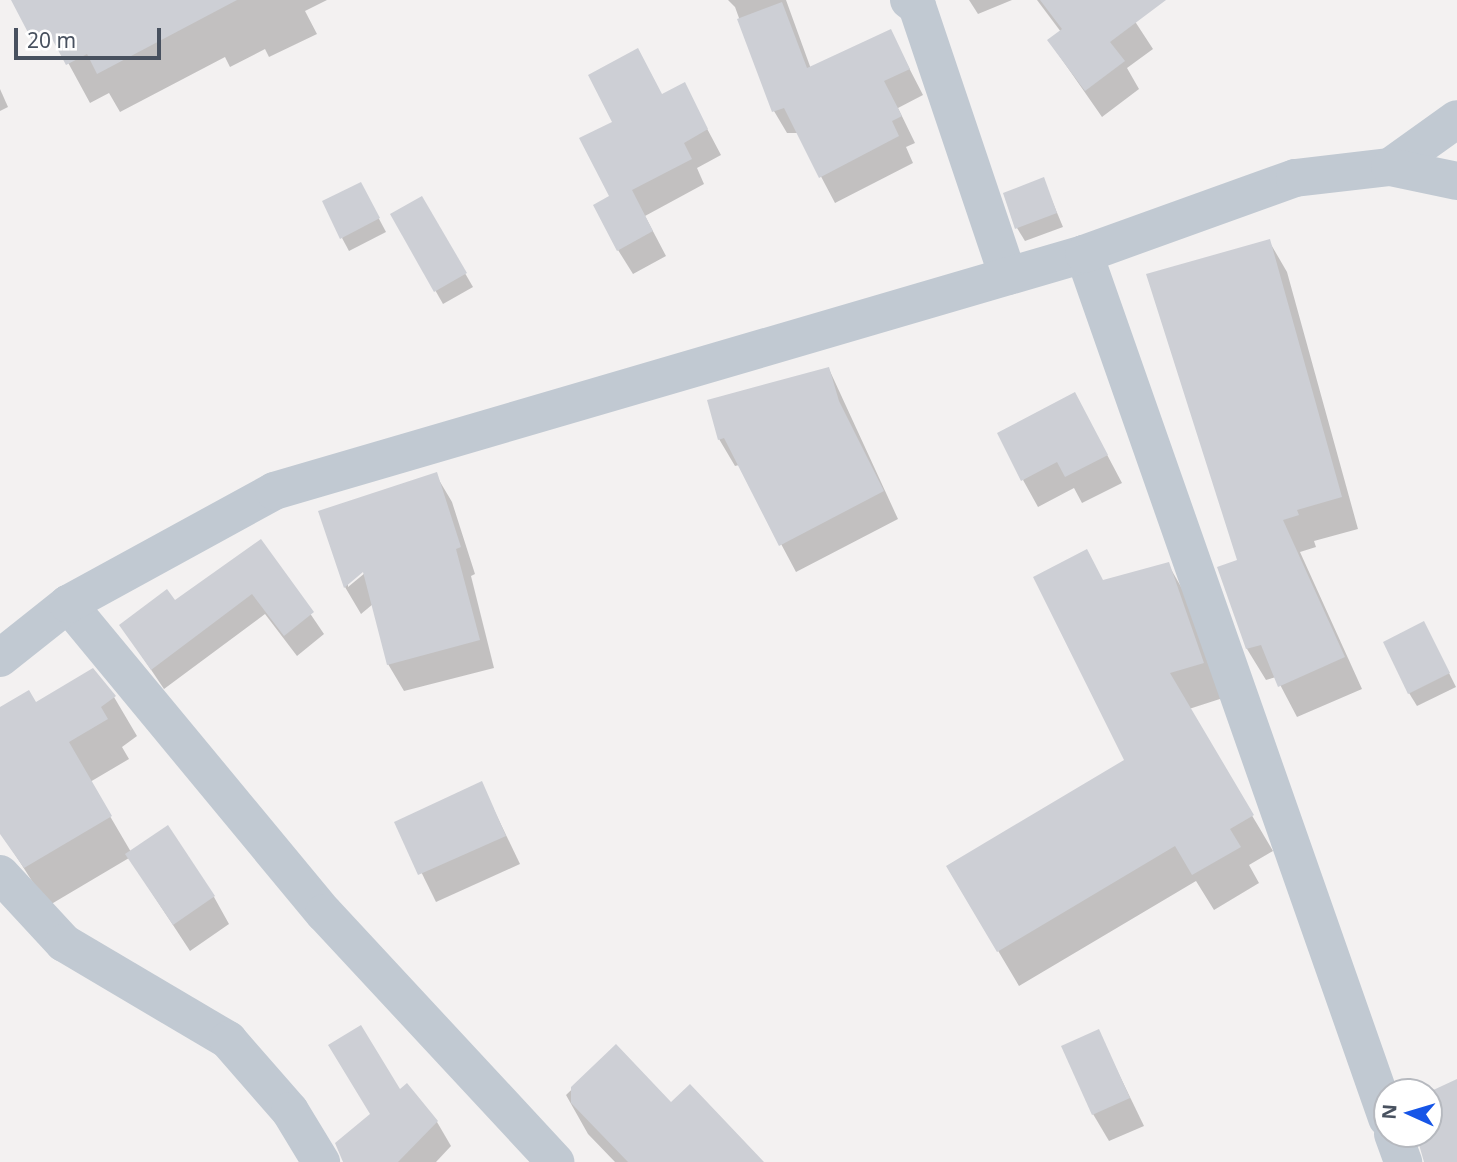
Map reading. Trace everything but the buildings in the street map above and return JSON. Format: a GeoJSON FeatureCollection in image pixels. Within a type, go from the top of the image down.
{"type":"FeatureCollection","features":[{"type":"Feature","properties":{"kind":"street"},"geometry":{"type":"LineString","coordinates":[[909,0],[918,6],[1008,276]]}},
{"type":"Feature","properties":{"kind":"street"},"geometry":{"type":"LineString","coordinates":[[1390,167],[1457,119]]}},
{"type":"Feature","properties":{"kind":"street"},"geometry":{"type":"LineString","coordinates":[[0,658],[68,604],[274,491],[1084,254],[1295,178],[1390,167],[1457,181]]}},
{"type":"Feature","properties":{"kind":"street"},"geometry":{"type":"LineString","coordinates":[[1084,254],[1373,1078]]}},
{"type":"Feature","properties":{"kind":"street"},"geometry":{"type":"LineString","coordinates":[[68,604],[324,913],[555,1162]]}},
{"type":"Feature","properties":{"kind":"street"},"geometry":{"type":"LineString","coordinates":[[0,874],[64,943],[228,1040],[290,1111],[321,1162]]}}]}
